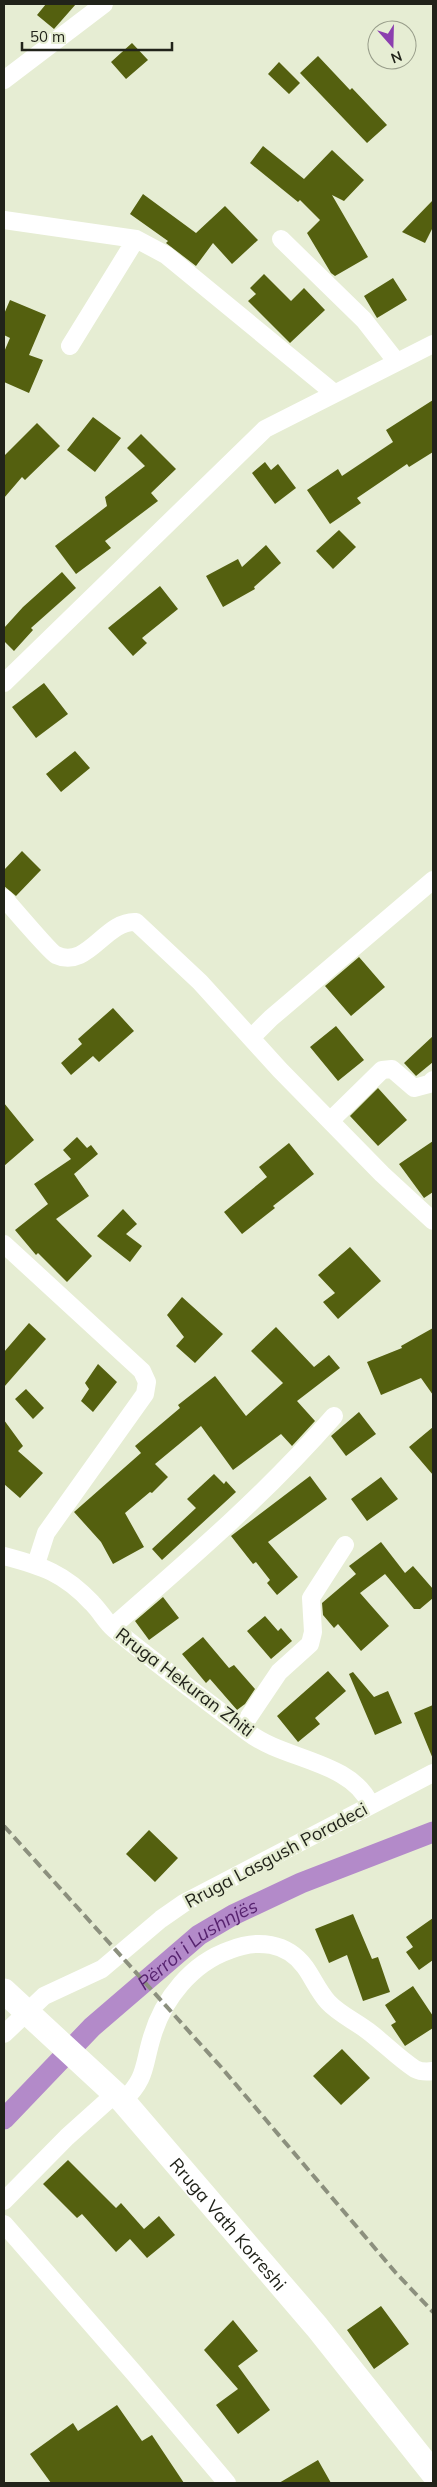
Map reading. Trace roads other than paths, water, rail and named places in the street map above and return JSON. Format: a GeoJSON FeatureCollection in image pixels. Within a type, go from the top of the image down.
{"type":"FeatureCollection","features":[{"type":"Feature","properties":{"kind":"main road","name":"Rruga Vath Korreshi"},"geometry":{"type":"LineString","coordinates":[[4,1991],[115,2092],[317,2327],[433,2473]]}},
{"type":"Feature","properties":{"kind":"street"},"geometry":{"type":"LineString","coordinates":[[4,80],[104,4]]}},
{"type":"Feature","properties":{"kind":"street"},"geometry":{"type":"LineString","coordinates":[[4,220],[136,239],[166,255],[334,393]]}},
{"type":"Feature","properties":{"kind":"street"},"geometry":{"type":"LineString","coordinates":[[70,346],[136,239]]}},
{"type":"Feature","properties":{"kind":"street"},"geometry":{"type":"LineString","coordinates":[[281,239],[364,320],[396,361]]}},
{"type":"Feature","properties":{"kind":"street"},"geometry":{"type":"LineString","coordinates":[[4,683],[265,428],[433,344]]}},
{"type":"Feature","properties":{"kind":"street"},"geometry":{"type":"LineString","coordinates":[[251,1038],[271,1018],[433,880]]}},
{"type":"Feature","properties":{"kind":"street"},"geometry":{"type":"LineString","coordinates":[[4,898],[54,954],[68,958],[82,955],[108,932],[126,922],[136,922],[200,982],[330,1121],[382,1174],[433,1221]]}},
{"type":"Feature","properties":{"kind":"street"},"geometry":{"type":"LineString","coordinates":[[330,1121],[382,1070],[392,1069],[414,1088],[429,1084],[433,1080]]}},
{"type":"Feature","properties":{"kind":"street"},"geometry":{"type":"LineString","coordinates":[[4,1244],[142,1371],[147,1382],[145,1394],[46,1533],[36,1564]]}},
{"type":"Feature","properties":{"kind":"street"},"geometry":{"type":"LineString","coordinates":[[112,1627],[286,1468],[334,1416]]}},
{"type":"Feature","properties":{"kind":"street"},"geometry":{"type":"LineString","coordinates":[[242,1727],[279,1672],[310,1644],[313,1632],[312,1598],[345,1546]]}},
{"type":"Feature","properties":{"kind":"street","name":"Rruga Hekuran Zhiti"},"geometry":{"type":"LineString","coordinates":[[4,1556],[36,1564],[65,1577],[92,1603],[112,1627],[251,1734],[291,1754],[343,1775],[364,1792],[370,1804]]}},
{"type":"Feature","properties":{"kind":"street","name":"Rruga Lasgush Poradeci"},"geometry":{"type":"LineString","coordinates":[[4,2034],[33,2017],[49,1993],[93,1975],[127,1949],[161,1919],[184,1903],[370,1804],[433,1773]]}},
{"type":"Feature","properties":{"kind":"street"},"geometry":{"type":"LineString","coordinates":[[4,2201],[67,2137],[115,2092],[141,2079],[153,2032],[171,1997],[196,1968],[229,1950],[252,1944],[273,1945],[287,1951],[300,1962],[324,1997],[336,2009],[416,2069],[426,2072],[433,2071]]}},
{"type":"Feature","properties":{"kind":"street"},"geometry":{"type":"LineString","coordinates":[[4,2224],[227,2483]]}},
{"type":"Feature","properties":{"kind":"waterway","name":"Përroi i Lushnjës"},"geometry":{"type":"LineString","coordinates":[[4,2119],[92,2027],[199,1935],[233,1915],[301,1883],[433,1832]]}},
{"type":"Feature","properties":{"kind":"railway"},"geometry":{"type":"LineString","coordinates":[[4,1826],[221,2067],[396,2273],[433,2312]]}}]}
